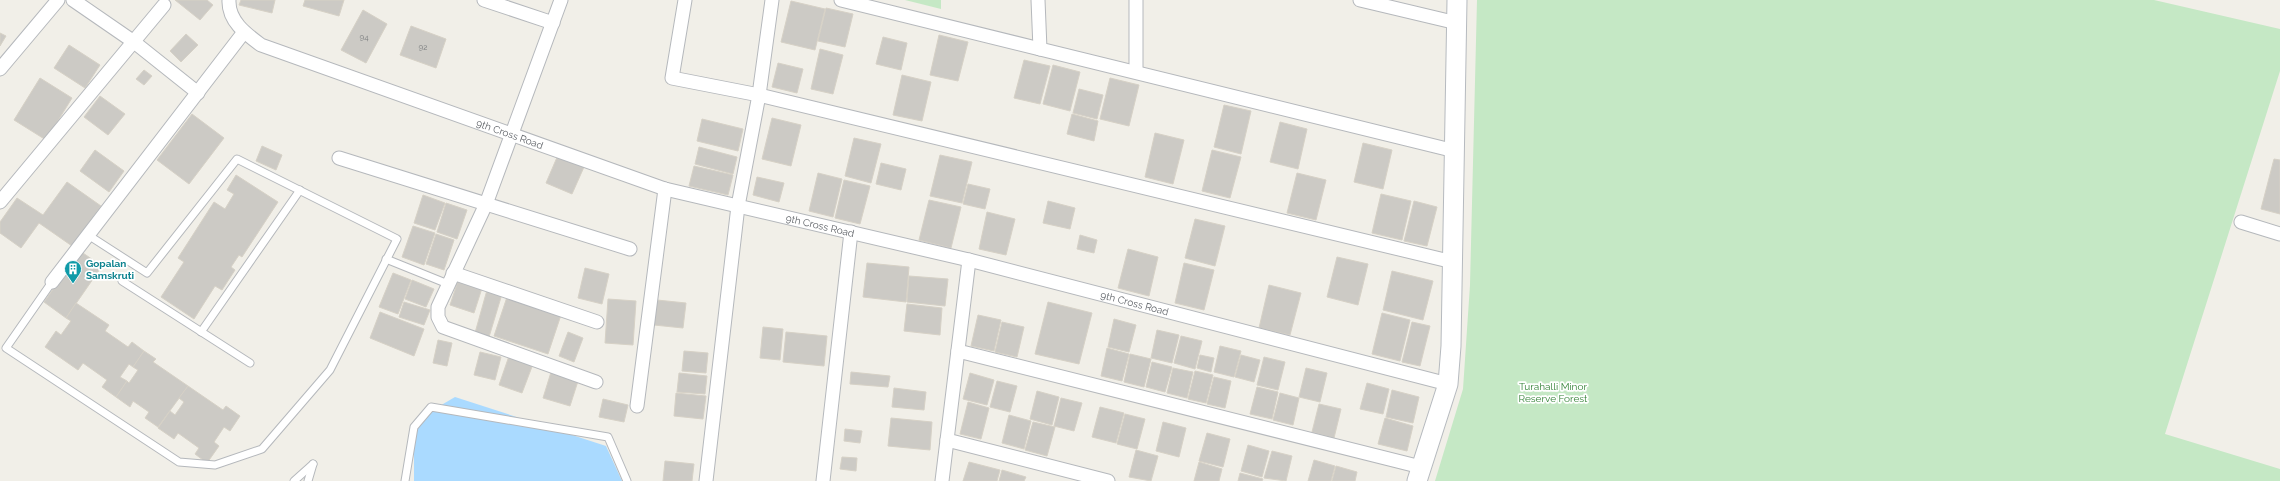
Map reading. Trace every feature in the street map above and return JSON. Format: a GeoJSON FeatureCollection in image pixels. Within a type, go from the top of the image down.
{"type":"FeatureCollection","features":[{"type":"Feature","properties":{"kind":"street"},"geometry":{"type":"LineString","coordinates":[[0,69],[58,0]]}},
{"type":"Feature","properties":{"kind":"street"},"geometry":{"type":"LineString","coordinates":[[73,0],[134,42],[198,93]]}},
{"type":"Feature","properties":{"kind":"street","name":"9th Cross Road"},"geometry":{"type":"LineString","coordinates":[[229,0],[232,18],[244,32],[261,45],[512,136],[665,189],[969,260],[1448,384]]}},
{"type":"Feature","properties":{"kind":"street"},"geometry":{"type":"LineString","coordinates":[[484,0],[553,23]]}},
{"type":"Feature","properties":{"kind":"street"},"geometry":{"type":"LineString","coordinates":[[561,0],[486,204],[438,306],[438,316],[443,327],[596,382]]}},
{"type":"Feature","properties":{"kind":"street"},"geometry":{"type":"LineString","coordinates":[[685,0],[672,78],[759,95],[1453,262]]}},
{"type":"Feature","properties":{"kind":"street"},"geometry":{"type":"LineString","coordinates":[[706,481],[738,206],[759,95],[772,0]]}},
{"type":"Feature","properties":{"kind":"street"},"geometry":{"type":"LineString","coordinates":[[841,0],[1136,71],[1455,151]]}},
{"type":"Feature","properties":{"kind":"street"},"geometry":{"type":"LineString","coordinates":[[1038,0],[1040,48]]}},
{"type":"Feature","properties":{"kind":"street"},"geometry":{"type":"LineString","coordinates":[[1136,0],[1136,71]]}},
{"type":"Feature","properties":{"kind":"street"},"geometry":{"type":"LineString","coordinates":[[1360,0],[1457,23]]}},
{"type":"Feature","properties":{"kind":"street"},"geometry":{"type":"LineString","coordinates":[[958,351],[1419,474],[1448,384],[1451,346],[1453,262],[1457,0]]}},
{"type":"Feature","properties":{"kind":"street"},"geometry":{"type":"LineString","coordinates":[[0,202],[164,5]]}},
{"type":"Feature","properties":{"kind":"street"},"geometry":{"type":"LineString","coordinates":[[52,282],[244,32]]}},
{"type":"Feature","properties":{"kind":"street"},"geometry":{"type":"LineString","coordinates":[[339,158],[630,249]]}},
{"type":"Feature","properties":{"kind":"street"},"geometry":{"type":"LineString","coordinates":[[638,406],[665,189]]}},
{"type":"Feature","properties":{"kind":"street"},"geometry":{"type":"LineString","coordinates":[[2240,222],[2280,234]]}},
{"type":"Feature","properties":{"kind":"street"},"geometry":{"type":"LineString","coordinates":[[823,481],[851,232]]}},
{"type":"Feature","properties":{"kind":"street"},"geometry":{"type":"LineString","coordinates":[[942,481],[969,260]]}},
{"type":"Feature","properties":{"kind":"street"},"geometry":{"type":"LineString","coordinates":[[451,278],[597,322]]}},
{"type":"Feature","properties":{"kind":"street"},"geometry":{"type":"LineString","coordinates":[[947,440],[1108,481]]}},
{"type":"Feature","properties":{"kind":"lane"},"geometry":{"type":"LineString","coordinates":[[52,282],[6,348],[179,462],[215,465],[262,449],[330,370],[397,239],[237,159],[147,273],[88,236]]}},
{"type":"Feature","properties":{"kind":"lane"},"geometry":{"type":"LineString","coordinates":[[201,332],[300,190]]}},
{"type":"Feature","properties":{"kind":"lane"},"geometry":{"type":"LineString","coordinates":[[386,259],[451,278]]}},
{"type":"Feature","properties":{"kind":"lane"},"geometry":{"type":"LineString","coordinates":[[122,281],[250,363]]}},
{"type":"Feature","properties":{"kind":"lane"},"geometry":{"type":"LineString","coordinates":[[405,481],[414,427],[431,407],[608,437],[628,481]]}},
{"type":"Feature","properties":{"kind":"lane"},"geometry":{"type":"LineString","coordinates":[[294,481],[313,464],[308,481]]}},
{"type":"Feature","properties":{"kind":"green space"},"geometry":{"type":"Polygon","coordinates":[[[905,0],[941,0],[941,9],[905,0]]]}},
{"type":"Feature","properties":{"kind":"green space","name":"Turahalli Minor Reserve Forest"},"geometry":{"type":"Polygon","coordinates":[[[1477,0],[2154,0],[2280,29],[2280,71],[2165,434],[2280,469],[2280,481],[1435,481],[1463,389],[1470,285],[1477,0]]]}},
{"type":"Feature","properties":{"kind":"water"},"geometry":{"type":"Polygon","coordinates":[[[455,397],[606,446],[622,481],[414,481],[414,421],[455,397]]]}},
{"type":"Feature","properties":{"kind":"building"},"geometry":{"type":"Polygon","coordinates":[[[175,0],[207,0],[213,5],[200,20],[175,0]]]}},
{"type":"Feature","properties":{"kind":"building"},"geometry":{"type":"Polygon","coordinates":[[[241,0],[275,0],[272,13],[239,5],[241,0]]]}},
{"type":"Feature","properties":{"kind":"building"},"geometry":{"type":"Polygon","coordinates":[[[305,0],[344,0],[339,16],[303,6],[305,0]]]}},
{"type":"Feature","properties":{"kind":"building"},"geometry":{"type":"Polygon","coordinates":[[[791,1],[825,9],[815,50],[781,42],[791,1]]]}},
{"type":"Feature","properties":{"kind":"building"},"geometry":{"type":"Polygon","coordinates":[[[826,8],[853,14],[845,47],[818,41],[826,8]]]}},
{"type":"Feature","properties":{"kind":"building"},"geometry":{"type":"Polygon","coordinates":[[[363,10],[387,24],[366,63],[341,50],[363,10]]]}},
{"type":"Feature","properties":{"kind":"building"},"geometry":{"type":"Polygon","coordinates":[[[411,26],[446,39],[436,68],[400,55],[411,26]]]}},
{"type":"Feature","properties":{"kind":"building"},"geometry":{"type":"Polygon","coordinates":[[[0,33],[6,36],[0,46],[0,33]]]}},
{"type":"Feature","properties":{"kind":"building"},"geometry":{"type":"Polygon","coordinates":[[[186,34],[198,45],[181,62],[170,51],[186,34]]]}},
{"type":"Feature","properties":{"kind":"building"},"geometry":{"type":"Polygon","coordinates":[[[939,35],[968,42],[958,81],[930,75],[939,35]]]}},
{"type":"Feature","properties":{"kind":"building"},"geometry":{"type":"Polygon","coordinates":[[[883,37],[907,43],[901,70],[876,64],[883,37]]]}},
{"type":"Feature","properties":{"kind":"building"},"geometry":{"type":"Polygon","coordinates":[[[69,45],[100,65],[85,88],[54,68],[69,45]]]}},
{"type":"Feature","properties":{"kind":"building"},"geometry":{"type":"Polygon","coordinates":[[[820,49],[843,55],[833,94],[811,89],[820,49]]]}},
{"type":"Feature","properties":{"kind":"building"},"geometry":{"type":"Polygon","coordinates":[[[1024,60],[1050,66],[1040,104],[1014,98],[1024,60]]]}},
{"type":"Feature","properties":{"kind":"building"},"geometry":{"type":"Polygon","coordinates":[[[778,63],[803,69],[797,93],[772,87],[778,63]]]}},
{"type":"Feature","properties":{"kind":"building"},"geometry":{"type":"Polygon","coordinates":[[[1053,65],[1080,72],[1070,111],[1043,104],[1053,65]]]}},
{"type":"Feature","properties":{"kind":"building"},"geometry":{"type":"Polygon","coordinates":[[[144,70],[152,76],[144,85],[136,79],[144,70]]]}},
{"type":"Feature","properties":{"kind":"building"},"geometry":{"type":"Polygon","coordinates":[[[902,75],[931,82],[922,121],[893,115],[902,75]]]}},
{"type":"Feature","properties":{"kind":"building"},"geometry":{"type":"Polygon","coordinates":[[[40,78],[72,98],[46,140],[14,120],[40,78]]]}},
{"type":"Feature","properties":{"kind":"building"},"geometry":{"type":"Polygon","coordinates":[[[1110,78],[1139,85],[1129,126],[1100,119],[1110,78]]]}},
{"type":"Feature","properties":{"kind":"building"},"geometry":{"type":"Polygon","coordinates":[[[1079,89],[1103,95],[1097,119],[1073,113],[1079,89]]]}},
{"type":"Feature","properties":{"kind":"building"},"geometry":{"type":"Polygon","coordinates":[[[100,96],[125,114],[108,135],[84,117],[100,96]]]}},
{"type":"Feature","properties":{"kind":"building"},"geometry":{"type":"Polygon","coordinates":[[[1224,105],[1251,111],[1241,154],[1214,147],[1224,105]]]}},
{"type":"Feature","properties":{"kind":"building"},"geometry":{"type":"Polygon","coordinates":[[[192,114],[224,138],[189,184],[157,160],[192,114]]]}},
{"type":"Feature","properties":{"kind":"building"},"geometry":{"type":"Polygon","coordinates":[[[1072,114],[1098,121],[1094,141],[1067,134],[1072,114]]]}},
{"type":"Feature","properties":{"kind":"building"},"geometry":{"type":"Polygon","coordinates":[[[772,118],[801,125],[791,166],[762,159],[772,118]]]}},
{"type":"Feature","properties":{"kind":"building"},"geometry":{"type":"Polygon","coordinates":[[[702,119],[743,129],[738,151],[697,141],[702,119]]]}},
{"type":"Feature","properties":{"kind":"building"},"geometry":{"type":"Polygon","coordinates":[[[1280,122],[1307,129],[1298,169],[1270,162],[1280,122]]]}},
{"type":"Feature","properties":{"kind":"building"},"geometry":{"type":"Polygon","coordinates":[[[1155,133],[1184,140],[1173,184],[1145,177],[1155,133]]]}},
{"type":"Feature","properties":{"kind":"building"},"geometry":{"type":"Polygon","coordinates":[[[854,138],[881,144],[871,183],[845,176],[854,138]]]}},
{"type":"Feature","properties":{"kind":"building"},"geometry":{"type":"Polygon","coordinates":[[[1363,143],[1392,150],[1383,189],[1354,182],[1363,143]]]}},
{"type":"Feature","properties":{"kind":"building"},"geometry":{"type":"Polygon","coordinates":[[[262,146],[282,155],[276,170],[256,161],[262,146]]]}},
{"type":"Feature","properties":{"kind":"building"},"geometry":{"type":"Polygon","coordinates":[[[699,147],[737,157],[733,174],[695,164],[699,147]]]}},
{"type":"Feature","properties":{"kind":"building"},"geometry":{"type":"Polygon","coordinates":[[[95,150],[124,171],[109,192],[80,171],[95,150]]]}},
{"type":"Feature","properties":{"kind":"building"},"geometry":{"type":"Polygon","coordinates":[[[1212,150],[1241,157],[1230,198],[1202,191],[1212,150]]]}},
{"type":"Feature","properties":{"kind":"building"},"geometry":{"type":"Polygon","coordinates":[[[558,155],[584,167],[572,194],[546,183],[558,155]]]}},
{"type":"Feature","properties":{"kind":"building"},"geometry":{"type":"Polygon","coordinates":[[[940,155],[972,162],[962,203],[930,196],[940,155]]]}},
{"type":"Feature","properties":{"kind":"building"},"geometry":{"type":"Polygon","coordinates":[[[2274,159],[2280,160],[2280,214],[2261,209],[2274,159]]]}},
{"type":"Feature","properties":{"kind":"building"},"geometry":{"type":"Polygon","coordinates":[[[881,163],[906,169],[901,190],[876,184],[881,163]]]}},
{"type":"Feature","properties":{"kind":"building"},"geometry":{"type":"Polygon","coordinates":[[[694,166],[733,175],[728,195],[689,186],[694,166]]]}},
{"type":"Feature","properties":{"kind":"building"},"geometry":{"type":"Polygon","coordinates":[[[818,173],[842,179],[833,217],[809,211],[818,173]]]}},
{"type":"Feature","properties":{"kind":"building"},"geometry":{"type":"Polygon","coordinates":[[[1297,173],[1326,180],[1316,220],[1287,213],[1297,173]]]}},
{"type":"Feature","properties":{"kind":"building"},"geometry":{"type":"Polygon","coordinates":[[[236,175],[278,202],[242,257],[239,255],[231,267],[235,270],[222,290],[215,286],[194,319],[161,297],[184,262],[178,258],[214,202],[225,209],[234,194],[227,190],[236,175]]]}},
{"type":"Feature","properties":{"kind":"building"},"geometry":{"type":"Polygon","coordinates":[[[757,177],[784,183],[779,202],[753,195],[757,177]]]}},
{"type":"Feature","properties":{"kind":"building"},"geometry":{"type":"Polygon","coordinates":[[[844,180],[870,186],[860,224],[835,218],[844,180]]]}},
{"type":"Feature","properties":{"kind":"building"},"geometry":{"type":"Polygon","coordinates":[[[67,182],[101,206],[72,246],[39,223],[21,248],[0,233],[0,222],[17,198],[43,215],[67,182]]]}},
{"type":"Feature","properties":{"kind":"building"},"geometry":{"type":"Polygon","coordinates":[[[968,184],[990,189],[985,209],[963,204],[968,184]]]}},
{"type":"Feature","properties":{"kind":"building"},"geometry":{"type":"Polygon","coordinates":[[[1381,194],[1411,201],[1402,240],[1372,233],[1381,194]]]}},
{"type":"Feature","properties":{"kind":"building"},"geometry":{"type":"Polygon","coordinates":[[[423,195],[445,203],[435,230],[414,223],[423,195]]]}},
{"type":"Feature","properties":{"kind":"building"},"geometry":{"type":"Polygon","coordinates":[[[929,200],[961,207],[951,248],[919,240],[929,200]]]}},
{"type":"Feature","properties":{"kind":"building"},"geometry":{"type":"Polygon","coordinates":[[[1048,201],[1075,208],[1070,229],[1043,223],[1048,201]]]}},
{"type":"Feature","properties":{"kind":"building"},"geometry":{"type":"Polygon","coordinates":[[[1414,201],[1437,207],[1427,246],[1404,241],[1414,201]]]}},
{"type":"Feature","properties":{"kind":"building"},"geometry":{"type":"Polygon","coordinates":[[[446,203],[467,210],[457,239],[437,232],[446,203]]]}},
{"type":"Feature","properties":{"kind":"building"},"geometry":{"type":"Polygon","coordinates":[[[987,212],[1015,219],[1006,255],[979,249],[987,212]]]}},
{"type":"Feature","properties":{"kind":"building"},"geometry":{"type":"Polygon","coordinates":[[[1195,219],[1225,226],[1215,266],[1185,258],[1195,219]]]}},
{"type":"Feature","properties":{"kind":"building"},"geometry":{"type":"Polygon","coordinates":[[[413,226],[435,233],[424,265],[402,257],[413,226]]]}},
{"type":"Feature","properties":{"kind":"building"},"geometry":{"type":"Polygon","coordinates":[[[436,234],[454,240],[444,270],[426,264],[436,234]]]}},
{"type":"Feature","properties":{"kind":"building"},"geometry":{"type":"Polygon","coordinates":[[[1080,235],[1097,240],[1094,253],[1077,249],[1080,235]]]}},
{"type":"Feature","properties":{"kind":"building"},"geometry":{"type":"Polygon","coordinates":[[[1128,249],[1158,257],[1149,296],[1118,288],[1128,249]]]}},
{"type":"Feature","properties":{"kind":"building","name":"Gopalan Samskruti"},"geometry":{"type":"Polygon","coordinates":[[[80,251],[102,266],[66,318],[44,302],[80,251]]]}},
{"type":"Feature","properties":{"kind":"building"},"geometry":{"type":"Polygon","coordinates":[[[1337,257],[1368,264],[1358,305],[1327,297],[1337,257]]]}},
{"type":"Feature","properties":{"kind":"building"},"geometry":{"type":"Polygon","coordinates":[[[867,263],[909,267],[906,302],[863,297],[867,263]]]}},
{"type":"Feature","properties":{"kind":"building"},"geometry":{"type":"Polygon","coordinates":[[[1184,263],[1214,270],[1204,310],[1175,303],[1184,263]]]}},
{"type":"Feature","properties":{"kind":"building"},"geometry":{"type":"Polygon","coordinates":[[[585,268],[609,274],[602,304],[578,298],[585,268]]]}},
{"type":"Feature","properties":{"kind":"building"},"geometry":{"type":"Polygon","coordinates":[[[1392,271],[1433,281],[1423,320],[1383,310],[1392,271]]]}},
{"type":"Feature","properties":{"kind":"building"},"geometry":{"type":"Polygon","coordinates":[[[393,273],[411,280],[398,314],[379,307],[393,273]]]}},
{"type":"Feature","properties":{"kind":"building"},"geometry":{"type":"Polygon","coordinates":[[[909,276],[948,279],[945,306],[907,302],[909,276]]]}},
{"type":"Feature","properties":{"kind":"building"},"geometry":{"type":"Polygon","coordinates":[[[459,278],[483,285],[474,313],[450,305],[459,278]]]}},
{"type":"Feature","properties":{"kind":"building"},"geometry":{"type":"Polygon","coordinates":[[[412,280],[434,289],[426,307],[405,299],[412,280]]]}},
{"type":"Feature","properties":{"kind":"building"},"geometry":{"type":"Polygon","coordinates":[[[1269,285],[1301,293],[1290,335],[1259,328],[1269,285]]]}},
{"type":"Feature","properties":{"kind":"building"},"geometry":{"type":"Polygon","coordinates":[[[487,290],[502,294],[489,337],[475,333],[487,290]]]}},
{"type":"Feature","properties":{"kind":"building"},"geometry":{"type":"Polygon","coordinates":[[[508,294],[562,312],[548,354],[494,336],[508,294]]]}},
{"type":"Feature","properties":{"kind":"building"},"geometry":{"type":"Polygon","coordinates":[[[608,299],[636,301],[633,345],[605,343],[608,299]]]}},
{"type":"Feature","properties":{"kind":"building"},"geometry":{"type":"Polygon","coordinates":[[[657,300],[686,303],[683,328],[654,325],[657,300]]]}},
{"type":"Feature","properties":{"kind":"building"},"geometry":{"type":"Polygon","coordinates":[[[404,302],[430,310],[424,325],[399,317],[404,302]]]}},
{"type":"Feature","properties":{"kind":"building"},"geometry":{"type":"Polygon","coordinates":[[[1048,302],[1092,313],[1079,364],[1035,354],[1048,302]]]}},
{"type":"Feature","properties":{"kind":"building"},"geometry":{"type":"Polygon","coordinates":[[[76,303],[109,325],[105,331],[128,347],[132,342],[144,351],[133,367],[129,364],[120,377],[127,381],[116,397],[102,387],[107,380],[83,363],[78,370],[45,347],[56,331],[61,335],[71,321],[66,318],[76,303]]]}},
{"type":"Feature","properties":{"kind":"building"},"geometry":{"type":"Polygon","coordinates":[[[907,304],[942,308],[940,335],[904,331],[907,304]]]}},
{"type":"Feature","properties":{"kind":"building"},"geometry":{"type":"Polygon","coordinates":[[[380,312],[424,329],[414,356],[370,338],[380,312]]]}},
{"type":"Feature","properties":{"kind":"building"},"geometry":{"type":"Polygon","coordinates":[[[1382,313],[1410,320],[1400,361],[1372,354],[1382,313]]]}},
{"type":"Feature","properties":{"kind":"building"},"geometry":{"type":"Polygon","coordinates":[[[978,315],[1001,320],[994,351],[971,346],[978,315]]]}},
{"type":"Feature","properties":{"kind":"building"},"geometry":{"type":"Polygon","coordinates":[[[1114,319],[1136,325],[1129,352],[1108,347],[1114,319]]]}},
{"type":"Feature","properties":{"kind":"building"},"geometry":{"type":"Polygon","coordinates":[[[1002,322],[1024,327],[1017,357],[995,352],[1002,322]]]}},
{"type":"Feature","properties":{"kind":"building"},"geometry":{"type":"Polygon","coordinates":[[[1412,322],[1430,326],[1420,366],[1402,362],[1412,322]]]}},
{"type":"Feature","properties":{"kind":"building"},"geometry":{"type":"Polygon","coordinates":[[[763,327],[783,329],[780,360],[760,358],[763,327]]]}},
{"type":"Feature","properties":{"kind":"building"},"geometry":{"type":"Polygon","coordinates":[[[1157,330],[1179,335],[1172,363],[1151,358],[1157,330]]]}},
{"type":"Feature","properties":{"kind":"building"},"geometry":{"type":"Polygon","coordinates":[[[568,332],[583,338],[574,362],[559,356],[568,332]]]}},
{"type":"Feature","properties":{"kind":"building"},"geometry":{"type":"Polygon","coordinates":[[[786,332],[827,336],[824,366],[783,362],[786,332]]]}},
{"type":"Feature","properties":{"kind":"building"},"geometry":{"type":"Polygon","coordinates":[[[1181,336],[1202,341],[1195,369],[1174,363],[1181,336]]]}},
{"type":"Feature","properties":{"kind":"building"},"geometry":{"type":"Polygon","coordinates":[[[438,340],[452,343],[447,366],[433,363],[438,340]]]}},
{"type":"Feature","properties":{"kind":"building"},"geometry":{"type":"Polygon","coordinates":[[[1220,346],[1241,351],[1234,377],[1214,372],[1220,346]]]}},
{"type":"Feature","properties":{"kind":"building"},"geometry":{"type":"Polygon","coordinates":[[[1107,348],[1129,354],[1122,381],[1101,376],[1107,348]]]}},
{"type":"Feature","properties":{"kind":"building"},"geometry":{"type":"Polygon","coordinates":[[[144,351],[156,359],[153,362],[188,386],[158,427],[145,418],[149,412],[133,401],[130,407],[116,397],[127,381],[129,383],[138,370],[133,367],[144,351]]]}},
{"type":"Feature","properties":{"kind":"building"},"geometry":{"type":"Polygon","coordinates":[[[684,351],[708,353],[706,373],[682,371],[684,351]]]}},
{"type":"Feature","properties":{"kind":"building"},"geometry":{"type":"Polygon","coordinates":[[[480,352],[501,357],[495,380],[474,375],[480,352]]]}},
{"type":"Feature","properties":{"kind":"building"},"geometry":{"type":"Polygon","coordinates":[[[1130,354],[1151,359],[1144,387],[1124,382],[1130,354]]]}},
{"type":"Feature","properties":{"kind":"building"},"geometry":{"type":"Polygon","coordinates":[[[1200,355],[1214,358],[1211,372],[1197,368],[1200,355]]]}},
{"type":"Feature","properties":{"kind":"building"},"geometry":{"type":"Polygon","coordinates":[[[1241,355],[1260,360],[1254,382],[1235,377],[1241,355]]]}},
{"type":"Feature","properties":{"kind":"building"},"geometry":{"type":"Polygon","coordinates":[[[509,356],[533,364],[522,393],[499,385],[509,356]]]}},
{"type":"Feature","properties":{"kind":"building"},"geometry":{"type":"Polygon","coordinates":[[[1264,357],[1285,362],[1278,390],[1257,385],[1264,357]]]}},
{"type":"Feature","properties":{"kind":"building"},"geometry":{"type":"Polygon","coordinates":[[[1152,362],[1172,367],[1165,392],[1146,387],[1152,362]]]}},
{"type":"Feature","properties":{"kind":"building"},"geometry":{"type":"Polygon","coordinates":[[[1173,368],[1193,372],[1187,398],[1167,393],[1173,368]]]}},
{"type":"Feature","properties":{"kind":"building"},"geometry":{"type":"Polygon","coordinates":[[[1306,368],[1327,373],[1320,402],[1299,397],[1306,368]]]}},
{"type":"Feature","properties":{"kind":"building"},"geometry":{"type":"Polygon","coordinates":[[[552,369],[579,378],[570,406],[543,398],[552,369]]]}},
{"type":"Feature","properties":{"kind":"building"},"geometry":{"type":"Polygon","coordinates":[[[1195,371],[1213,375],[1206,403],[1188,399],[1195,371]]]}},
{"type":"Feature","properties":{"kind":"building"},"geometry":{"type":"Polygon","coordinates":[[[851,372],[890,376],[888,387],[850,384],[851,372]]]}},
{"type":"Feature","properties":{"kind":"building"},"geometry":{"type":"Polygon","coordinates":[[[679,373],[707,376],[705,394],[677,392],[679,373]]]}},
{"type":"Feature","properties":{"kind":"building"},"geometry":{"type":"Polygon","coordinates":[[[970,373],[994,380],[987,405],[963,399],[970,373]]]}},
{"type":"Feature","properties":{"kind":"building"},"geometry":{"type":"Polygon","coordinates":[[[1214,377],[1231,381],[1225,408],[1207,404],[1214,377]]]}},
{"type":"Feature","properties":{"kind":"building"},"geometry":{"type":"Polygon","coordinates":[[[997,381],[1017,386],[1010,412],[990,407],[997,381]]]}},
{"type":"Feature","properties":{"kind":"building"},"geometry":{"type":"Polygon","coordinates":[[[1367,383],[1389,389],[1383,414],[1360,409],[1367,383]]]}},
{"type":"Feature","properties":{"kind":"building"},"geometry":{"type":"Polygon","coordinates":[[[188,386],[223,410],[226,406],[240,416],[230,431],[224,427],[214,442],[219,446],[207,463],[195,454],[199,448],[178,433],[174,439],[158,428],[170,411],[175,415],[184,402],[179,398],[188,386]]]}},
{"type":"Feature","properties":{"kind":"building"},"geometry":{"type":"Polygon","coordinates":[[[1257,387],[1278,392],[1272,419],[1250,414],[1257,387]]]}},
{"type":"Feature","properties":{"kind":"building"},"geometry":{"type":"Polygon","coordinates":[[[894,388],[926,392],[924,410],[892,407],[894,388]]]}},
{"type":"Feature","properties":{"kind":"building"},"geometry":{"type":"Polygon","coordinates":[[[1392,390],[1419,397],[1413,423],[1386,417],[1392,390]]]}},
{"type":"Feature","properties":{"kind":"building"},"geometry":{"type":"Polygon","coordinates":[[[1037,391],[1059,397],[1052,425],[1030,419],[1037,391]]]}},
{"type":"Feature","properties":{"kind":"building"},"geometry":{"type":"Polygon","coordinates":[[[676,393],[706,396],[703,419],[674,416],[676,393]]]}},
{"type":"Feature","properties":{"kind":"building"},"geometry":{"type":"Polygon","coordinates":[[[1280,393],[1299,398],[1293,425],[1273,420],[1280,393]]]}},
{"type":"Feature","properties":{"kind":"building"},"geometry":{"type":"Polygon","coordinates":[[[1061,398],[1082,403],[1074,431],[1054,426],[1061,398]]]}},
{"type":"Feature","properties":{"kind":"building"},"geometry":{"type":"Polygon","coordinates":[[[603,399],[628,405],[624,422],[599,417],[603,399]]]}},
{"type":"Feature","properties":{"kind":"building"},"geometry":{"type":"Polygon","coordinates":[[[968,402],[989,408],[981,439],[960,434],[968,402]]]}},
{"type":"Feature","properties":{"kind":"building"},"geometry":{"type":"Polygon","coordinates":[[[1319,404],[1341,409],[1334,438],[1312,432],[1319,404]]]}},
{"type":"Feature","properties":{"kind":"building"},"geometry":{"type":"Polygon","coordinates":[[[1100,407],[1124,413],[1116,443],[1092,437],[1100,407]]]}},
{"type":"Feature","properties":{"kind":"building"},"geometry":{"type":"Polygon","coordinates":[[[1125,414],[1145,419],[1137,449],[1117,444],[1125,414]]]}},
{"type":"Feature","properties":{"kind":"building"},"geometry":{"type":"Polygon","coordinates":[[[1009,415],[1031,421],[1024,449],[1002,443],[1009,415]]]}},
{"type":"Feature","properties":{"kind":"building"},"geometry":{"type":"Polygon","coordinates":[[[891,418],[932,422],[930,450],[888,446],[891,418]]]}},
{"type":"Feature","properties":{"kind":"building"},"geometry":{"type":"Polygon","coordinates":[[[1385,418],[1413,426],[1407,451],[1378,444],[1385,418]]]}},
{"type":"Feature","properties":{"kind":"building"},"geometry":{"type":"Polygon","coordinates":[[[1033,422],[1055,427],[1047,456],[1025,450],[1033,422]]]}},
{"type":"Feature","properties":{"kind":"building"},"geometry":{"type":"Polygon","coordinates":[[[1163,422],[1186,428],[1179,457],[1156,451],[1163,422]]]}},
{"type":"Feature","properties":{"kind":"building"},"geometry":{"type":"Polygon","coordinates":[[[845,429],[862,431],[860,443],[844,441],[845,429]]]}},
{"type":"Feature","properties":{"kind":"building"},"geometry":{"type":"Polygon","coordinates":[[[1207,433],[1230,439],[1223,467],[1199,461],[1207,433]]]}},
{"type":"Feature","properties":{"kind":"building"},"geometry":{"type":"Polygon","coordinates":[[[1248,445],[1269,451],[1262,477],[1241,471],[1248,445]]]}},
{"type":"Feature","properties":{"kind":"building"},"geometry":{"type":"Polygon","coordinates":[[[1136,450],[1158,456],[1151,481],[1129,477],[1136,450]]]}},
{"type":"Feature","properties":{"kind":"building"},"geometry":{"type":"Polygon","coordinates":[[[1272,451],[1292,456],[1286,481],[1264,478],[1272,451]]]}},
{"type":"Feature","properties":{"kind":"building"},"geometry":{"type":"Polygon","coordinates":[[[842,457],[857,458],[856,471],[840,469],[842,457]]]}},
{"type":"Feature","properties":{"kind":"building"},"geometry":{"type":"Polygon","coordinates":[[[1314,460],[1335,466],[1331,481],[1308,481],[1314,460]]]}},
{"type":"Feature","properties":{"kind":"building"},"geometry":{"type":"Polygon","coordinates":[[[665,461],[694,464],[692,481],[663,481],[665,461]]]}},
{"type":"Feature","properties":{"kind":"building"},"geometry":{"type":"Polygon","coordinates":[[[969,462],[1000,470],[997,481],[963,481],[969,462]]]}},
{"type":"Feature","properties":{"kind":"building"},"geometry":{"type":"Polygon","coordinates":[[[1199,462],[1222,469],[1219,481],[1194,481],[1199,462]]]}},
{"type":"Feature","properties":{"kind":"building"},"geometry":{"type":"Polygon","coordinates":[[[1336,466],[1357,472],[1355,481],[1332,481],[1336,466]]]}},
{"type":"Feature","properties":{"kind":"building"},"geometry":{"type":"Polygon","coordinates":[[[1002,470],[1026,477],[1024,481],[999,481],[1002,470]]]}},
{"type":"Feature","properties":{"kind":"building"},"geometry":{"type":"Polygon","coordinates":[[[1240,473],[1263,479],[1262,481],[1238,481],[1240,473]]]}},
{"type":"Feature","properties":{"kind":"place","name":"Gopalan Samskruti"},"geometry":{"type":"Point","coordinates":[73,284]}}]}
